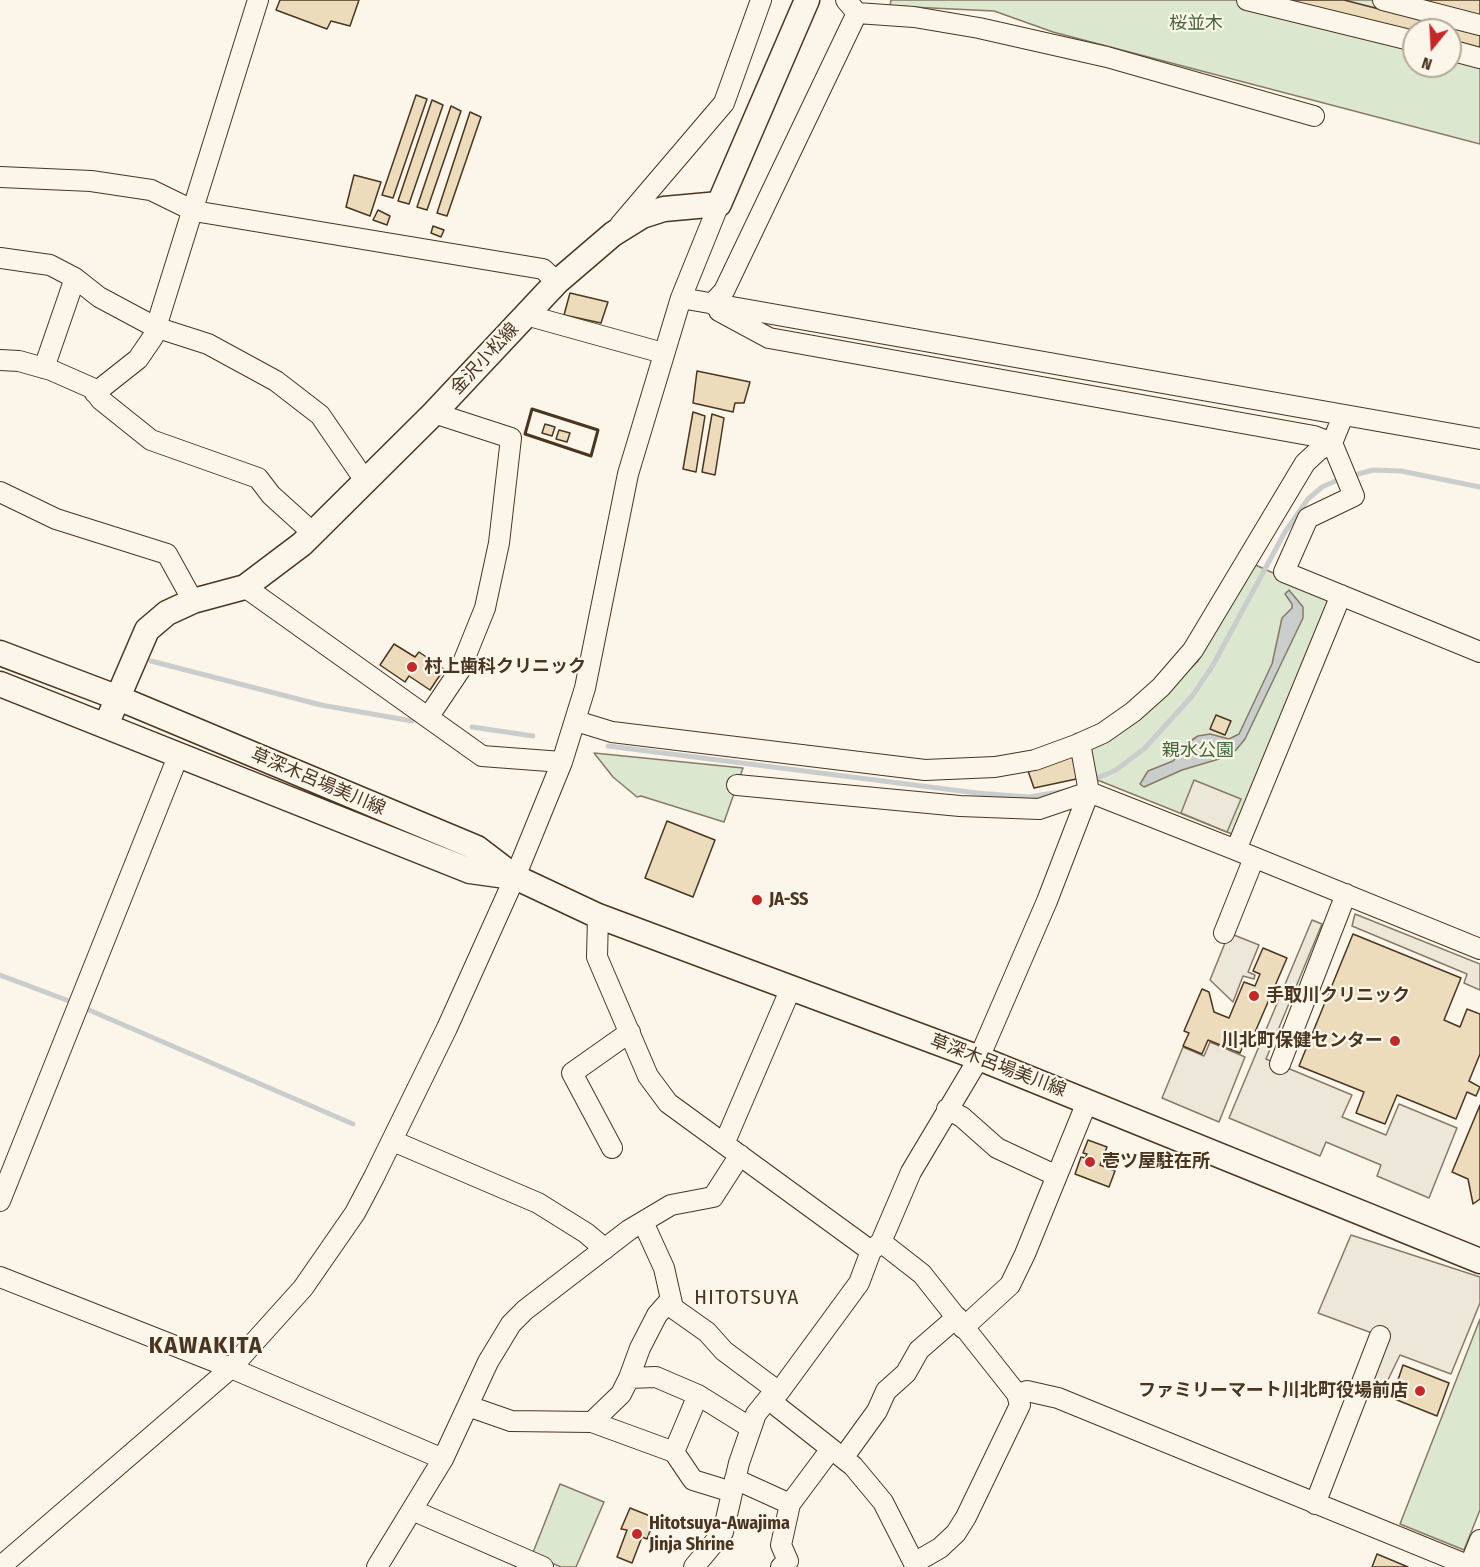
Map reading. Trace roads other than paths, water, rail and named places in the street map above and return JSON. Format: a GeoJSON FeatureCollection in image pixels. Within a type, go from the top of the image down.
{"type":"FeatureCollection","features":[{"type":"Feature","properties":{"kind":"main road"},"geometry":{"type":"LineString","coordinates":[[718,204],[807,0]]}},
{"type":"Feature","properties":{"kind":"main road","name":"金沢小松線"},"geometry":{"type":"LineString","coordinates":[[106,725],[116,697],[147,630],[167,613],[193,602],[245,587],[313,533],[434,413],[557,282],[613,234],[642,216],[664,209],[718,204]]}},
{"type":"Feature","properties":{"kind":"main road"},"geometry":{"type":"LineString","coordinates":[[0,653],[116,697]]}},
{"type":"Feature","properties":{"kind":"main road"},"geometry":{"type":"LineString","coordinates":[[0,684],[106,725]]}},
{"type":"Feature","properties":{"kind":"main road","name":"草深木呂場美川線"},"geometry":{"type":"LineString","coordinates":[[116,697],[477,848],[515,877],[598,916],[980,1058],[1480,1261]]}},
{"type":"Feature","properties":{"kind":"main road","name":"草深木呂場美川線"},"geometry":{"type":"LineString","coordinates":[[106,725],[470,871],[515,877]]}},
{"type":"Feature","properties":{"kind":"street"},"geometry":{"type":"LineString","coordinates":[[95,393],[138,359],[153,337],[258,0]]}},
{"type":"Feature","properties":{"kind":"street"},"geometry":{"type":"LineString","coordinates":[[613,234],[724,103],[761,0]]}},
{"type":"Feature","properties":{"kind":"street"},"geometry":{"type":"LineString","coordinates":[[1247,0],[1402,38]]}},
{"type":"Feature","properties":{"kind":"street"},"geometry":{"type":"LineString","coordinates":[[1383,0],[1480,25]]}},
{"type":"Feature","properties":{"kind":"street"},"geometry":{"type":"LineString","coordinates":[[709,304],[724,291],[852,7],[979,28],[1107,57],[1314,116]]}},
{"type":"Feature","properties":{"kind":"street"},"geometry":{"type":"LineString","coordinates":[[1462,53],[1480,58]]}},
{"type":"Feature","properties":{"kind":"street"},"geometry":{"type":"LineString","coordinates":[[0,177],[91,181],[151,190],[194,211],[543,269],[557,282]]}},
{"type":"Feature","properties":{"kind":"street"},"geometry":{"type":"LineString","coordinates":[[0,1567],[231,1368],[303,1288],[335,1244],[355,1213],[393,1141],[515,877],[562,762],[585,688],[628,474],[681,298],[718,204]]}},
{"type":"Feature","properties":{"kind":"street"},"geometry":{"type":"LineString","coordinates":[[0,258],[50,264],[75,278],[99,297],[155,327],[208,344],[276,381],[320,415],[366,482]]}},
{"type":"Feature","properties":{"kind":"street"},"geometry":{"type":"LineString","coordinates":[[44,368],[75,278]]}},
{"type":"Feature","properties":{"kind":"street"},"geometry":{"type":"LineString","coordinates":[[681,298],[1480,439]]}},
{"type":"Feature","properties":{"kind":"street"},"geometry":{"type":"LineString","coordinates":[[709,304],[769,338],[1314,435],[1335,450],[1354,496],[1308,518],[1284,572],[1480,652]]}},
{"type":"Feature","properties":{"kind":"street"},"geometry":{"type":"LineString","coordinates":[[526,315],[663,353]]}},
{"type":"Feature","properties":{"kind":"street"},"geometry":{"type":"LineString","coordinates":[[0,360],[19,361],[44,368],[92,388],[101,400],[151,440],[258,478],[271,495],[313,533]]}},
{"type":"Feature","properties":{"kind":"street"},"geometry":{"type":"LineString","coordinates":[[429,716],[460,670],[485,608],[499,543],[511,438],[434,413]]}},
{"type":"Feature","properties":{"kind":"street"},"geometry":{"type":"LineString","coordinates":[[1335,450],[1343,416]]}},
{"type":"Feature","properties":{"kind":"street"},"geometry":{"type":"LineString","coordinates":[[576,721],[612,732],[925,770],[995,767],[1035,760],[1103,733],[1133,712],[1161,687],[1194,650],[1305,463],[1318,450],[1335,450]]}},
{"type":"Feature","properties":{"kind":"street"},"geometry":{"type":"LineString","coordinates":[[0,492],[56,519],[167,554],[193,602]]}},
{"type":"Feature","properties":{"kind":"street"},"geometry":{"type":"LineString","coordinates":[[245,587],[482,756],[562,762]]}},
{"type":"Feature","properties":{"kind":"street"},"geometry":{"type":"LineString","coordinates":[[1224,933],[1245,854],[1341,595]]}},
{"type":"Feature","properties":{"kind":"street"},"geometry":{"type":"LineString","coordinates":[[694,1567],[723,1532],[756,1414],[859,1283],[911,1172],[947,1109],[980,1058],[1047,901],[1089,792],[1080,743]]}},
{"type":"Feature","properties":{"kind":"street"},"geometry":{"type":"LineString","coordinates":[[0,1201],[179,754]]}},
{"type":"Feature","properties":{"kind":"street"},"geometry":{"type":"LineString","coordinates":[[737,784],[960,806],[1039,809],[1089,792],[1480,949]]}},
{"type":"Feature","properties":{"kind":"street"},"geometry":{"type":"LineString","coordinates":[[1280,1064],[1346,894]]}},
{"type":"Feature","properties":{"kind":"street"},"geometry":{"type":"LineString","coordinates":[[598,916],[597,957],[648,1076],[668,1103],[876,1246],[922,1274],[1017,1394],[1020,1406],[1016,1416],[956,1533],[940,1548],[915,1565],[883,1502],[853,1466],[724,1351],[707,1332],[673,1308],[664,1268],[643,1222]]}},
{"type":"Feature","properties":{"kind":"street"},"geometry":{"type":"LineString","coordinates":[[377,1567],[443,1459],[488,1362],[511,1324],[525,1310],[643,1222],[671,1205],[713,1197],[791,988]]}},
{"type":"Feature","properties":{"kind":"street"},"geometry":{"type":"LineString","coordinates":[[612,1148],[572,1073],[630,1032]]}},
{"type":"Feature","properties":{"kind":"street"},"geometry":{"type":"LineString","coordinates":[[781,1567],[788,1561],[781,1545],[790,1504],[877,1411],[886,1391],[906,1373],[919,1350],[1010,1285],[1087,1102]]}},
{"type":"Feature","properties":{"kind":"street"},"geometry":{"type":"LineString","coordinates":[[947,1109],[962,1117],[998,1148],[1057,1176]]}},
{"type":"Feature","properties":{"kind":"street"},"geometry":{"type":"LineString","coordinates":[[393,1141],[538,1203],[586,1233],[605,1249]]}},
{"type":"Feature","properties":{"kind":"street"},"geometry":{"type":"LineString","coordinates":[[0,1277],[231,1368],[443,1459]]}},
{"type":"Feature","properties":{"kind":"street"},"geometry":{"type":"LineString","coordinates":[[592,1422],[621,1394],[657,1315],[671,1299]]}},
{"type":"Feature","properties":{"kind":"street"},"geometry":{"type":"LineString","coordinates":[[1315,1504],[1380,1336]]}},
{"type":"Feature","properties":{"kind":"street"},"geometry":{"type":"LineString","coordinates":[[629,1378],[656,1377],[698,1395],[751,1428]]}},
{"type":"Feature","properties":{"kind":"street"},"geometry":{"type":"LineString","coordinates":[[1017,1394],[1026,1391],[1058,1398],[1470,1567],[1480,1540]]}},
{"type":"Feature","properties":{"kind":"street"},"geometry":{"type":"LineString","coordinates":[[674,1452],[698,1395]]}},
{"type":"Feature","properties":{"kind":"street"},"geometry":{"type":"LineString","coordinates":[[468,1406],[511,1421],[592,1422],[674,1452],[693,1480],[734,1486],[790,1504]]}},
{"type":"Feature","properties":{"kind":"street"},"geometry":{"type":"LineString","coordinates":[[412,1510],[543,1567]]}},
{"type":"Feature","properties":{"kind":"waterway"},"geometry":{"type":"LineString","coordinates":[[1090,781],[1116,770],[1145,748],[1193,695],[1213,665],[1285,532],[1308,499],[1322,487],[1340,479],[1373,470],[1401,471],[1480,487]]}},
{"type":"Feature","properties":{"kind":"waterway"},"geometry":{"type":"LineString","coordinates":[[151,661],[321,705],[412,721]]}},
{"type":"Feature","properties":{"kind":"waterway"},"geometry":{"type":"LineString","coordinates":[[472,727],[533,736]]}},
{"type":"Feature","properties":{"kind":"waterway"},"geometry":{"type":"LineString","coordinates":[[608,746],[977,793],[1029,797],[1065,791]]}},
{"type":"Feature","properties":{"kind":"waterway"},"geometry":{"type":"LineString","coordinates":[[0,975],[69,1001]]}},
{"type":"Feature","properties":{"kind":"waterway"},"geometry":{"type":"LineString","coordinates":[[89,1010],[353,1124]]}},
{"type":"Feature","properties":{"kind":"place","name":"村上歯科クリニック"},"geometry":{"type":"Point","coordinates":[412,667]}},
{"type":"Feature","properties":{"kind":"place","name":"JA-SS"},"geometry":{"type":"Point","coordinates":[757,900]}},
{"type":"Feature","properties":{"kind":"place","name":"手取川クリニック"},"geometry":{"type":"Point","coordinates":[1254,996]}},
{"type":"Feature","properties":{"kind":"place","name":"川北町保健センター"},"geometry":{"type":"Point","coordinates":[1395,1041]}},
{"type":"Feature","properties":{"kind":"place","name":"壱ツ屋駐在所"},"geometry":{"type":"Point","coordinates":[1090,1162]}},
{"type":"Feature","properties":{"kind":"place","name":"ファミリーマート川北町役場前店"},"geometry":{"type":"Point","coordinates":[1420,1391]}},
{"type":"Feature","properties":{"kind":"place","name":"Hitotsuya-Awajima Jinja Shrine"},"geometry":{"type":"Point","coordinates":[637,1534]}},
{"type":"Feature","properties":{"kind":"district","name":"HITOTSUYA"},"geometry":{"type":"Point","coordinates":[747,1298]}},
{"type":"Feature","properties":{"kind":"district","name":"KAWAKITA"},"geometry":{"type":"Point","coordinates":[206,1346]}},
{"type":"Feature","properties":{"kind":"park label","name":"桜並木"},"geometry":{"type":"Point","coordinates":[1196,24]}},
{"type":"Feature","properties":{"kind":"park label","name":"親水公園"},"geometry":{"type":"Point","coordinates":[1198,751]}}]}
